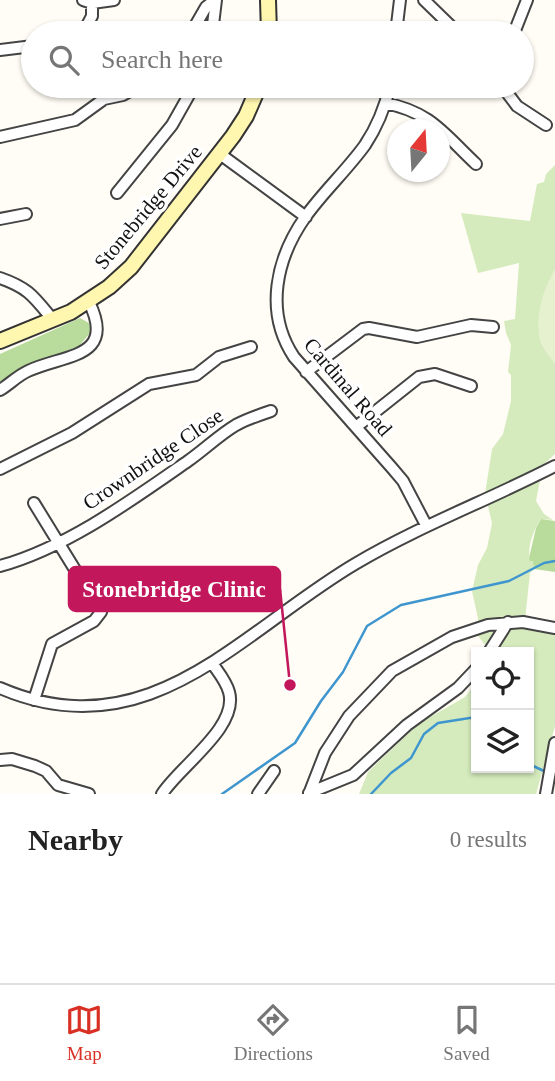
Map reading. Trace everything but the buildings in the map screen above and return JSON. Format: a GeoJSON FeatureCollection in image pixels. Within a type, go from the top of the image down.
{"type":"FeatureCollection","features":[{"type":"Feature","properties":{"kind":"street"},"geometry":{"type":"LineString","coordinates":[[89,21],[92,16],[88,2],[114,0]]}},
{"type":"Feature","properties":{"kind":"street"},"geometry":{"type":"LineString","coordinates":[[198,21],[206,7],[215,0]]}},
{"type":"Feature","properties":{"kind":"street"},"geometry":{"type":"LineString","coordinates":[[213,21],[215,0]]}},
{"type":"Feature","properties":{"kind":"street"},"geometry":{"type":"LineString","coordinates":[[268,0],[269,21]]}},
{"type":"Feature","properties":{"kind":"street"},"geometry":{"type":"LineString","coordinates":[[397,21],[400,0]]}},
{"type":"Feature","properties":{"kind":"street"},"geometry":{"type":"LineString","coordinates":[[424,0],[446,21]]}},
{"type":"Feature","properties":{"kind":"street"},"geometry":{"type":"LineString","coordinates":[[519,21],[527,0]]}},
{"type":"Feature","properties":{"kind":"street"},"geometry":{"type":"LineString","coordinates":[[0,50],[21,47]]}},
{"type":"Feature","properties":{"kind":"street"},"geometry":{"type":"LineString","coordinates":[[0,137],[75,120],[109,98]]}},
{"type":"Feature","properties":{"kind":"street"},"geometry":{"type":"LineString","coordinates":[[117,193],[172,125],[187,98]]}},
{"type":"Feature","properties":{"kind":"street","name":"Stonebridge Drive"},"geometry":{"type":"LineString","coordinates":[[0,341],[89,302],[131,267],[219,154],[246,116],[254,98]]}},
{"type":"Feature","properties":{"kind":"street","name":"Cardinal Road"},"geometry":{"type":"LineString","coordinates":[[387,98],[366,144],[306,217],[279,271],[276,306],[282,337],[306,372],[403,481],[425,525]]}},
{"type":"Feature","properties":{"kind":"street"},"geometry":{"type":"LineString","coordinates":[[511,98],[517,106],[547,125]]}},
{"type":"Feature","properties":{"kind":"street"},"geometry":{"type":"LineString","coordinates":[[386,103],[422,115],[476,164]]}},
{"type":"Feature","properties":{"kind":"street"},"geometry":{"type":"LineString","coordinates":[[219,154],[306,217]]}},
{"type":"Feature","properties":{"kind":"street"},"geometry":{"type":"LineString","coordinates":[[0,219],[26,214]]}},
{"type":"Feature","properties":{"kind":"street"},"geometry":{"type":"LineString","coordinates":[[0,278],[23,287],[52,320]]}},
{"type":"Feature","properties":{"kind":"street"},"geometry":{"type":"LineString","coordinates":[[0,390],[27,371],[82,352],[94,343],[96,317],[89,302]]}},
{"type":"Feature","properties":{"kind":"street"},"geometry":{"type":"LineString","coordinates":[[306,372],[363,329],[417,337],[471,325],[494,327]]}},
{"type":"Feature","properties":{"kind":"street"},"geometry":{"type":"LineString","coordinates":[[0,469],[72,433],[149,384],[196,374],[219,357],[251,347]]}},
{"type":"Feature","properties":{"kind":"street"},"geometry":{"type":"LineString","coordinates":[[356,427],[419,377],[435,374],[471,386]]}},
{"type":"Feature","properties":{"kind":"street","name":"Crownbridge Close"},"geometry":{"type":"LineString","coordinates":[[0,566],[27,559],[59,543],[190,460],[235,426],[271,411]]}},
{"type":"Feature","properties":{"kind":"street"},"geometry":{"type":"LineString","coordinates":[[0,688],[34,700],[63,706],[127,703],[179,682],[212,663],[337,575],[425,525],[555,466]]}},
{"type":"Feature","properties":{"kind":"street"},"geometry":{"type":"LineString","coordinates":[[34,503],[101,612],[94,621],[52,644],[34,700]]}},
{"type":"Feature","properties":{"kind":"street"},"geometry":{"type":"LineString","coordinates":[[309,794],[314,776],[334,738],[349,716],[392,671],[452,637],[488,625],[508,622],[555,628]]}},
{"type":"Feature","properties":{"kind":"street"},"geometry":{"type":"LineString","coordinates":[[492,647],[508,622]]}},
{"type":"Feature","properties":{"kind":"street"},"geometry":{"type":"LineString","coordinates":[[162,794],[219,730],[229,712],[229,693],[212,663]]}},
{"type":"Feature","properties":{"kind":"street"},"geometry":{"type":"LineString","coordinates":[[309,794],[353,775],[407,725],[458,688],[471,674]]}},
{"type":"Feature","properties":{"kind":"street"},"geometry":{"type":"LineString","coordinates":[[546,794],[555,743]]}},
{"type":"Feature","properties":{"kind":"street"},"geometry":{"type":"LineString","coordinates":[[0,760],[12,759],[46,771],[54,788],[89,794]]}},
{"type":"Feature","properties":{"kind":"street"},"geometry":{"type":"LineString","coordinates":[[258,794],[274,771]]}},
{"type":"Feature","properties":{"kind":"green space"},"geometry":{"type":"Polygon","coordinates":[[[555,165],[555,454],[543,465],[536,501],[544,514],[553,520],[541,519],[531,539],[529,556],[530,561],[534,561],[534,569],[530,573],[525,620],[479,623],[472,591],[478,565],[487,548],[492,523],[485,494],[492,449],[503,434],[511,401],[511,375],[508,372],[511,345],[504,321],[515,319],[519,263],[478,273],[461,213],[530,221],[537,184],[544,182],[546,174],[555,165]]]}},
{"type":"Feature","properties":{"kind":"green space"},"geometry":{"type":"Polygon","coordinates":[[[555,269],[555,364],[541,343],[539,312],[555,269]]]}},
{"type":"Feature","properties":{"kind":"green space"},"geometry":{"type":"Polygon","coordinates":[[[80,318],[89,323],[91,332],[79,346],[41,361],[0,383],[0,354],[80,318]]]}},
{"type":"Feature","properties":{"kind":"green space"},"geometry":{"type":"Polygon","coordinates":[[[541,519],[555,521],[555,572],[534,569],[533,561],[529,558],[536,528],[541,519]]]}},
{"type":"Feature","properties":{"kind":"green space"},"geometry":{"type":"Polygon","coordinates":[[[508,626],[555,634],[555,726],[536,794],[359,794],[368,772],[418,724],[465,697],[471,689],[471,773],[534,773],[534,647],[486,647],[476,633],[508,626]]]}},
{"type":"Feature","properties":{"kind":"waterway"},"geometry":{"type":"LineString","coordinates":[[222,794],[295,743],[343,672],[367,626],[401,605],[509,581],[544,563],[555,561]]}},
{"type":"Feature","properties":{"kind":"waterway"},"geometry":{"type":"LineString","coordinates":[[371,794],[391,773],[411,758],[424,734],[438,723],[471,718]]}},
{"type":"Feature","properties":{"kind":"waterway"},"geometry":{"type":"LineString","coordinates":[[534,766],[546,772]]}},
{"type":"Feature","properties":{"kind":"place","name":"Stonebridge Clinic"},"geometry":{"type":"Point","coordinates":[290,685]}}]}
